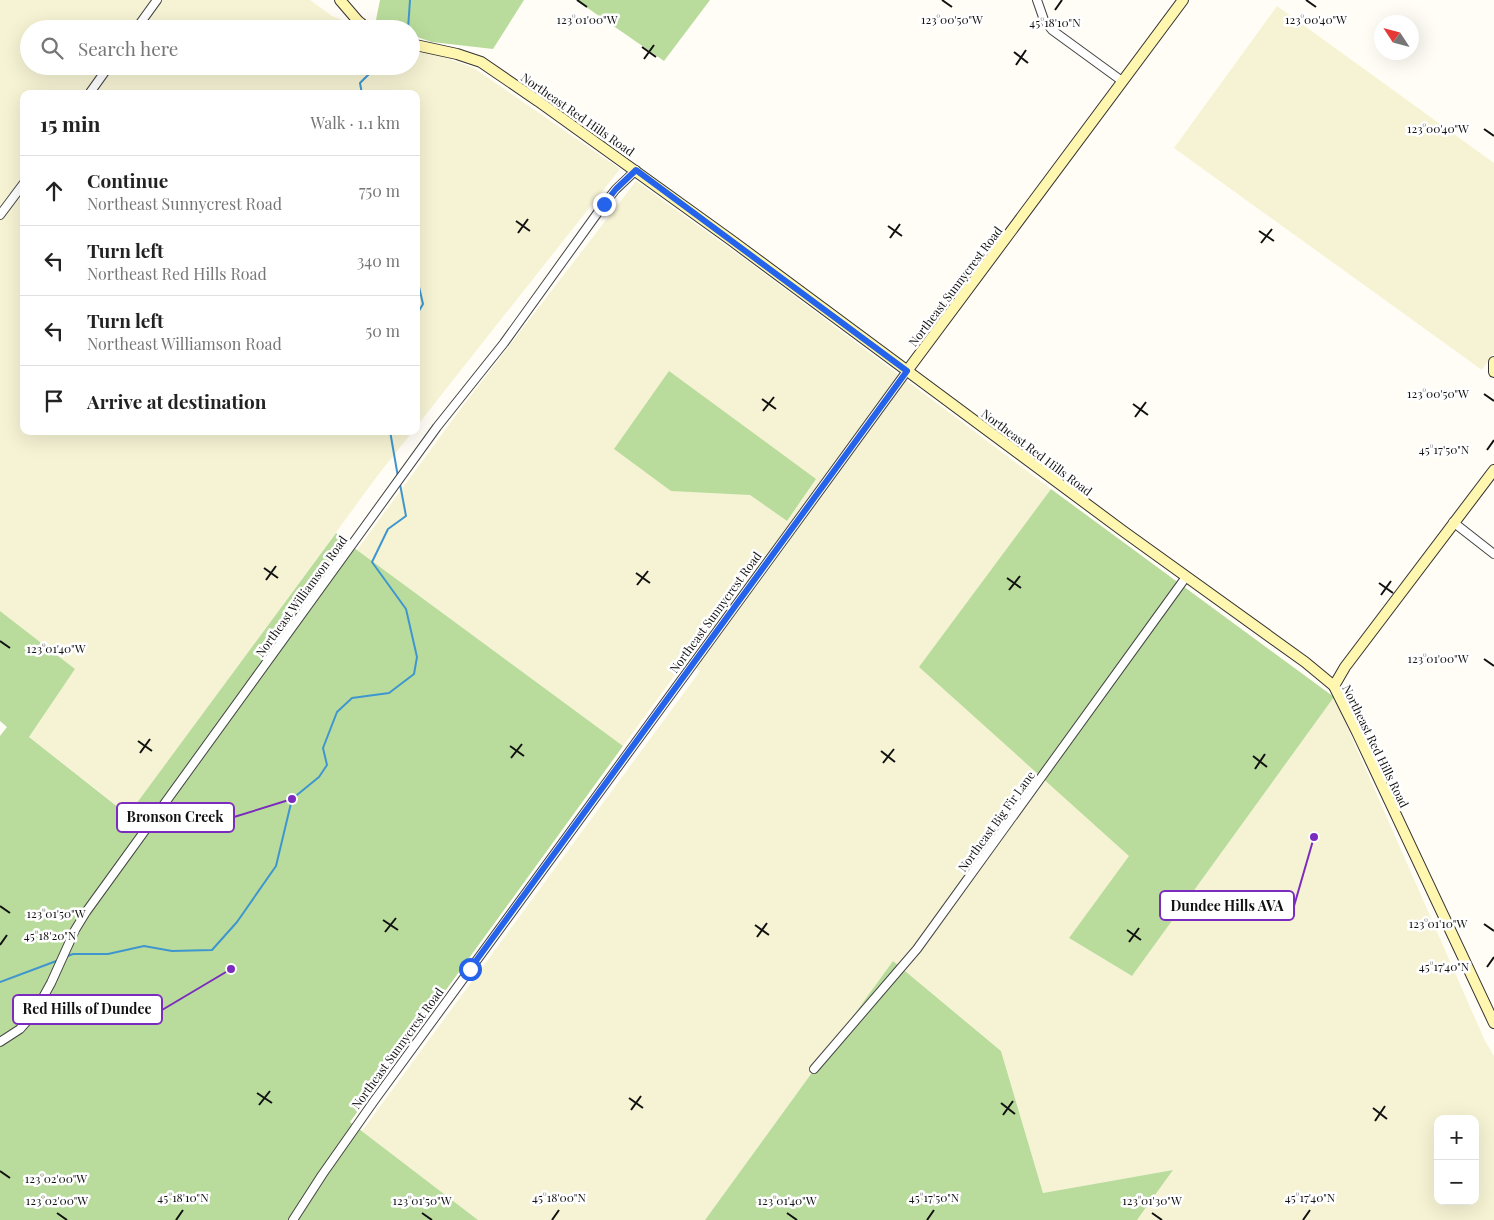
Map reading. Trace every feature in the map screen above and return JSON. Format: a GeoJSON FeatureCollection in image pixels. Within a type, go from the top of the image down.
{"type":"FeatureCollection","features":[{"type":"Feature","properties":{"kind":"street"},"geometry":{"type":"LineString","coordinates":[[143,20],[157,0]]}},
{"type":"Feature","properties":{"kind":"street"},"geometry":{"type":"LineString","coordinates":[[340,0],[357,20]]}},
{"type":"Feature","properties":{"kind":"street"},"geometry":{"type":"LineString","coordinates":[[1037,0],[1044,20],[1052,30],[1122,81]]}},
{"type":"Feature","properties":{"kind":"street","name":"Northeast Sunnycrest Road"},"geometry":{"type":"LineString","coordinates":[[293,1220],[374,1101],[907,371],[1182,0]]}},
{"type":"Feature","properties":{"kind":"street","name":"Northeast Red Hills Road"},"geometry":{"type":"LineString","coordinates":[[420,46],[457,54],[481,62],[636,170],[1186,577],[1305,662],[1334,686],[1494,1023]]}},
{"type":"Feature","properties":{"kind":"street"},"geometry":{"type":"LineString","coordinates":[[92,90],[103,75]]}},
{"type":"Feature","properties":{"kind":"street","name":"Northeast Williamson Road"},"geometry":{"type":"LineString","coordinates":[[0,1042],[20,1029],[35,1012],[51,983],[75,930],[86,912],[436,428],[504,344],[610,196],[636,170]]}},
{"type":"Feature","properties":{"kind":"street"},"geometry":{"type":"LineString","coordinates":[[0,215],[20,188]]}},
{"type":"Feature","properties":{"kind":"street"},"geometry":{"type":"LineString","coordinates":[[1494,362],[1494,372]]}},
{"type":"Feature","properties":{"kind":"street"},"geometry":{"type":"LineString","coordinates":[[1334,686],[1345,667],[1494,470]]}},
{"type":"Feature","properties":{"kind":"street"},"geometry":{"type":"LineString","coordinates":[[1453,522],[1494,554]]}},
{"type":"Feature","properties":{"kind":"street","name":"Northeast Big Fir Lane"},"geometry":{"type":"LineString","coordinates":[[814,1069],[917,949],[1186,577]]}},
{"type":"Feature","properties":{"kind":"shaded area"},"geometry":{"type":"Polygon","coordinates":[[[0,0],[310,0],[332,16],[343,20],[20,20],[20,75],[420,75],[420,48],[474,68],[620,169],[420,422],[420,90],[20,90],[20,435],[410,435],[378,475],[129,815],[29,737],[75,669],[0,611],[0,0]]]}},
{"type":"Feature","properties":{"kind":"shaded area"},"geometry":{"type":"Polygon","coordinates":[[[1277,6],[1494,163],[1494,353],[1482,370],[1174,148],[1277,6]]]}},
{"type":"Feature","properties":{"kind":"shaded area"},"geometry":{"type":"Polygon","coordinates":[[[636,181],[750,263],[1051,489],[920,667],[1130,856],[1069,938],[1132,976],[1334,697],[1485,1041],[1494,1056],[1494,1220],[1137,1220],[1173,1170],[1043,1193],[1001,1051],[893,961],[705,1220],[478,1220],[362,1131],[700,671],[686,660],[623,746],[357,550],[462,407],[636,181]],[[816,479],[750,495],[787,521],[816,479]]]}},
{"type":"Feature","properties":{"kind":"green space"},"geometry":{"type":"Polygon","coordinates":[[[380,0],[524,0],[493,49],[432,42],[420,38],[420,20],[376,20],[380,0]]]}},
{"type":"Feature","properties":{"kind":"green space"},"geometry":{"type":"Polygon","coordinates":[[[576,0],[710,0],[664,61],[576,0]]]}},
{"type":"Feature","properties":{"kind":"green space"},"geometry":{"type":"Polygon","coordinates":[[[669,371],[816,479],[787,521],[750,495],[671,491],[614,449],[669,371]]]}},
{"type":"Feature","properties":{"kind":"green space"},"geometry":{"type":"Polygon","coordinates":[[[1051,489],[1334,697],[1132,976],[1069,938],[1129,856],[919,667],[1051,489]]]}},
{"type":"Feature","properties":{"kind":"green space"},"geometry":{"type":"Polygon","coordinates":[[[336,533],[623,746],[350,1122],[478,1220],[0,1220],[0,736],[7,727],[0,721],[0,611],[75,669],[29,737],[128,815],[336,533]]]}},
{"type":"Feature","properties":{"kind":"green space"},"geometry":{"type":"Polygon","coordinates":[[[893,961],[1001,1051],[1043,1193],[1173,1170],[1137,1220],[705,1220],[893,961]]]}},
{"type":"Feature","properties":{"kind":"waterway"},"geometry":{"type":"LineString","coordinates":[[409,20],[410,0]]}},
{"type":"Feature","properties":{"kind":"waterway"},"geometry":{"type":"LineString","coordinates":[[361,90],[360,83],[368,75]]}},
{"type":"Feature","properties":{"kind":"waterway"},"geometry":{"type":"LineString","coordinates":[[420,291],[423,304],[420,309]]}},
{"type":"Feature","properties":{"kind":"waterway"},"geometry":{"type":"LineString","coordinates":[[391,435],[398,477]]}},
{"type":"Feature","properties":{"kind":"waterway"},"geometry":{"type":"LineString","coordinates":[[65,957],[73,954],[108,954],[144,946],[172,951],[212,950],[237,922],[276,866],[292,799],[319,777],[327,765],[323,748],[337,712],[352,698],[389,693],[414,674],[417,657],[406,609],[372,562],[388,529],[406,516],[400,484]]}},
{"type":"Feature","properties":{"kind":"waterway"},"geometry":{"type":"LineString","coordinates":[[0,982],[59,960]]}},
{"type":"Feature","properties":{"kind":"place","name":"Bronson Creek"},"geometry":{"type":"Point","coordinates":[292,799]}},
{"type":"Feature","properties":{"kind":"place","name":"Dundee Hills AVA"},"geometry":{"type":"Point","coordinates":[1314,837]}},
{"type":"Feature","properties":{"kind":"place","name":"Red Hills of Dundee"},"geometry":{"type":"Point","coordinates":[231,969]}},
{"type":"Feature","properties":{"kind":"route"},"geometry":{"type":"LineString","coordinates":[[470,969],[907,371],[636,170],[616,189],[604,204]]}}]}
